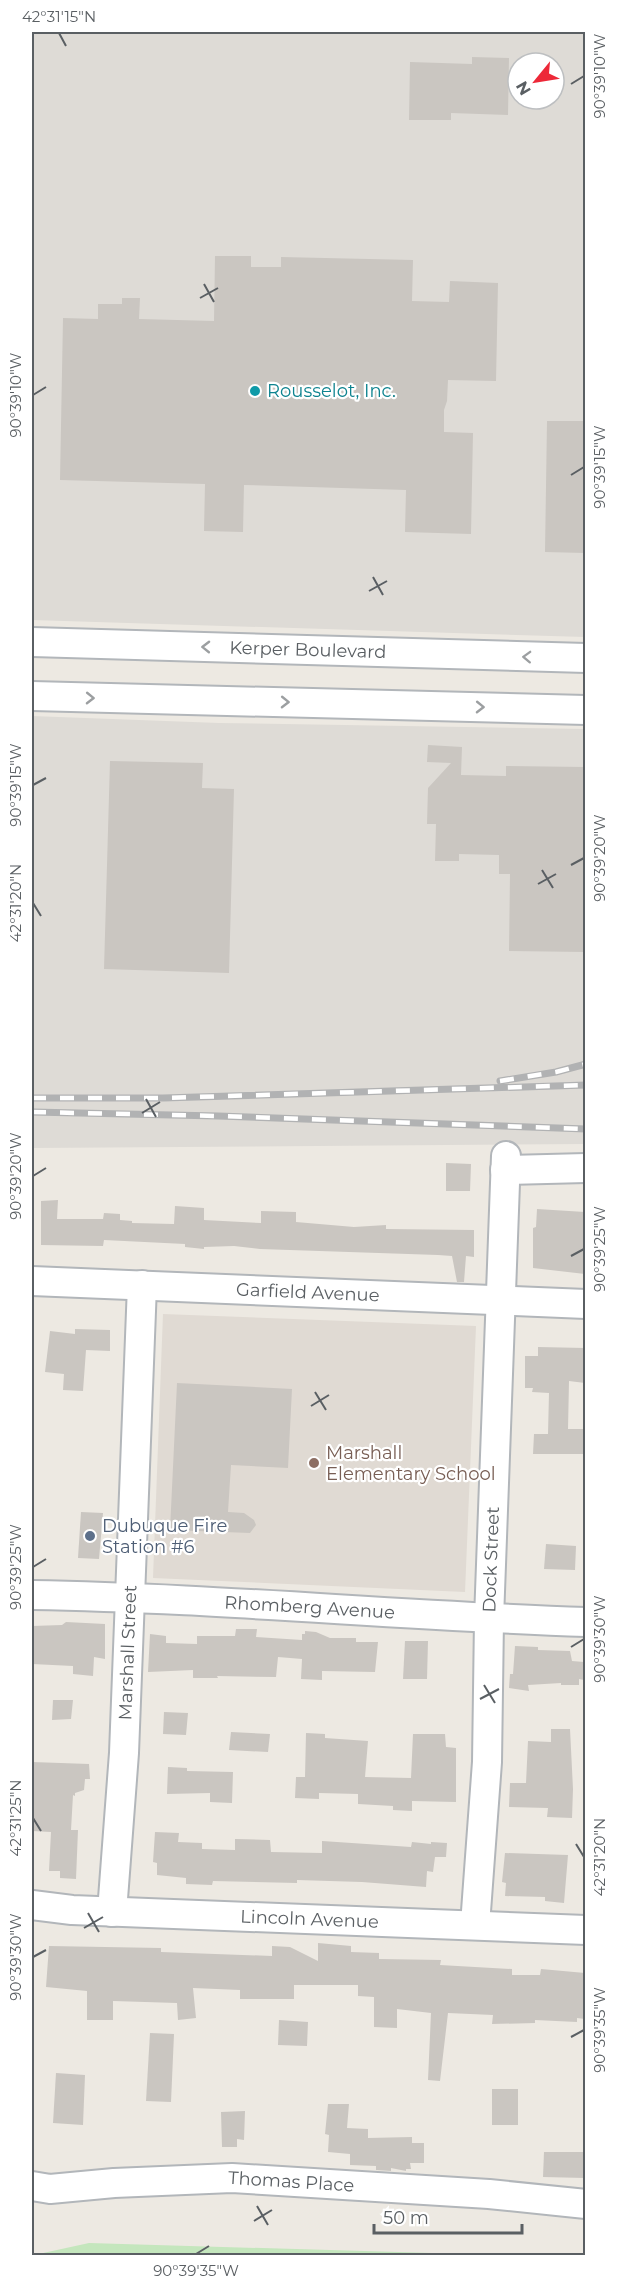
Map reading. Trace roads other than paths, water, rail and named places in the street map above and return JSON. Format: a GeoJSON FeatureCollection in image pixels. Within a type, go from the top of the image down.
{"type":"FeatureCollection","features":[{"type":"Feature","properties":{"kind":"street","name":"Kerper Boulevard"},"geometry":{"type":"LineString","coordinates":[[32,642],[585,658]]}},
{"type":"Feature","properties":{"kind":"street"},"geometry":{"type":"LineString","coordinates":[[32,696],[585,710]]}},
{"type":"Feature","properties":{"kind":"street","name":"Dock Street"},"geometry":{"type":"LineString","coordinates":[[476,1925],[487,1762],[489,1619],[502,1300],[505,1163],[585,1168]]}},
{"type":"Feature","properties":{"kind":"street","name":"Garfield Avenue"},"geometry":{"type":"LineString","coordinates":[[32,1281],[585,1304]]}},
{"type":"Feature","properties":{"kind":"street","name":"Marshall Street"},"geometry":{"type":"LineString","coordinates":[[112,1912],[124,1754],[132,1597],[142,1285]]}},
{"type":"Feature","properties":{"kind":"street","name":"Rhomberg Avenue"},"geometry":{"type":"LineString","coordinates":[[32,1595],[132,1597],[489,1619],[585,1622]]}},
{"type":"Feature","properties":{"kind":"street","name":"Lincoln Avenue"},"geometry":{"type":"LineString","coordinates":[[32,1905],[112,1912],[585,1929]]}},
{"type":"Feature","properties":{"kind":"street","name":"Thomas Place"},"geometry":{"type":"LineString","coordinates":[[32,2186],[50,2189],[232,2178],[489,2194],[585,2204]]}},
{"type":"Feature","properties":{"kind":"railway"},"geometry":{"type":"LineString","coordinates":[[500,1081],[556,1072],[586,1064]]}},
{"type":"Feature","properties":{"kind":"railway"},"geometry":{"type":"LineString","coordinates":[[32,1098],[163,1098],[586,1085]]}},
{"type":"Feature","properties":{"kind":"railway"},"geometry":{"type":"LineString","coordinates":[[32,1112],[586,1129]]}},
{"type":"Feature","properties":{"kind":"place","name":"Rousselot, Inc."},"geometry":{"type":"Point","coordinates":[255,391]}},
{"type":"Feature","properties":{"kind":"place","name":"Marshall Elementary School"},"geometry":{"type":"Point","coordinates":[314,1463]}},
{"type":"Feature","properties":{"kind":"place","name":"Dubuque Fire Station #6"},"geometry":{"type":"Point","coordinates":[90,1536]}}]}
